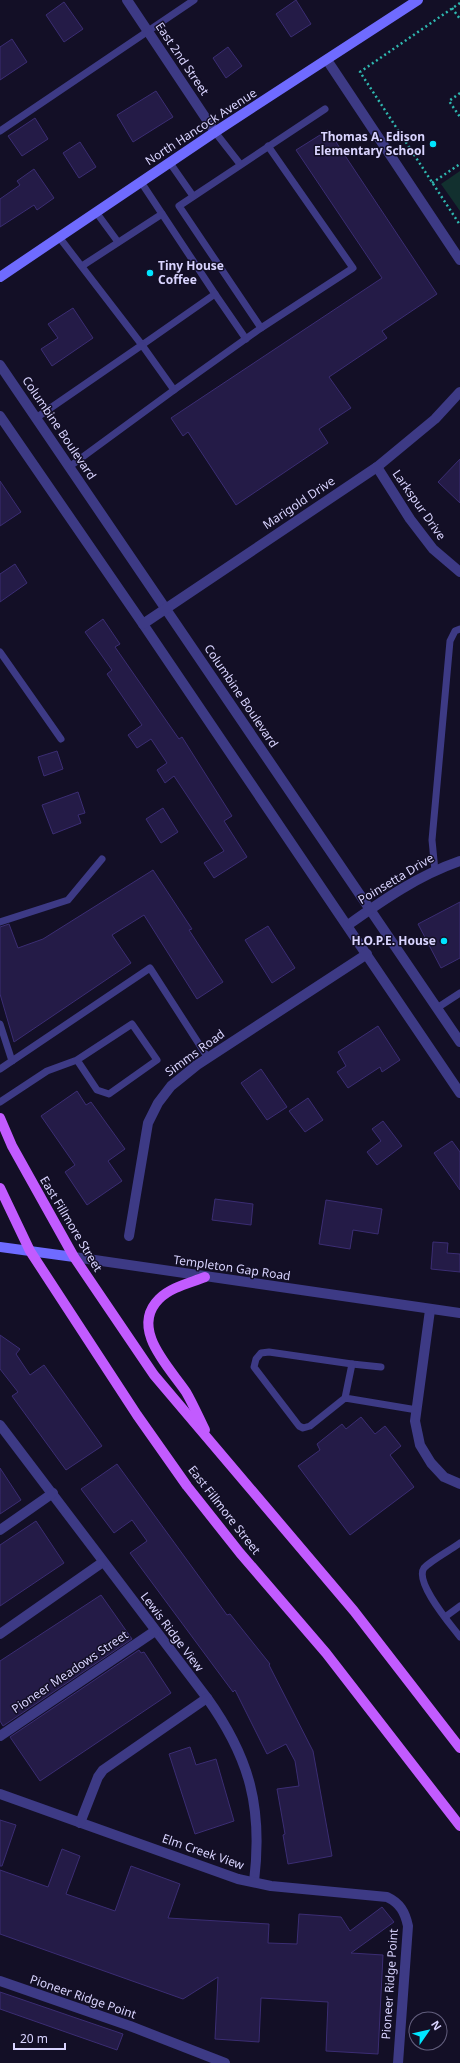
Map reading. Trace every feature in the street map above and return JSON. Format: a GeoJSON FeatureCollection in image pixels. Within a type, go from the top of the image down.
{"type":"FeatureCollection","features":[{"type":"Feature","properties":{"kind":"main road","name":"East Fillmore Street"},"geometry":{"type":"LineString","coordinates":[[0,1118],[15,1152],[74,1257],[154,1375],[354,1611],[460,1748]]}},
{"type":"Feature","properties":{"kind":"main road","name":"East Fillmore Street"},"geometry":{"type":"LineString","coordinates":[[0,1188],[30,1251],[137,1414],[187,1486],[240,1553],[326,1653],[460,1826]]}},
{"type":"Feature","properties":{"kind":"main road"},"geometry":{"type":"LineString","coordinates":[[205,1277],[175,1288],[158,1300],[149,1317],[148,1329],[158,1353],[186,1393],[212,1445]]}},
{"type":"Feature","properties":{"kind":"street","name":"East 2nd Street"},"geometry":{"type":"LineString","coordinates":[[127,0],[215,132]]}},
{"type":"Feature","properties":{"kind":"street","name":"North Hancock Avenue"},"geometry":{"type":"LineString","coordinates":[[0,277],[215,132],[418,0]]}},
{"type":"Feature","properties":{"kind":"street"},"geometry":{"type":"LineString","coordinates":[[327,60],[460,260]]}},
{"type":"Feature","properties":{"kind":"street","name":"Columbine Boulevard"},"geometry":{"type":"LineString","coordinates":[[0,365],[460,1042]]}},
{"type":"Feature","properties":{"kind":"street","name":"Marigold Drive"},"geometry":{"type":"LineString","coordinates":[[143,624],[377,467],[434,419],[460,392]]}},
{"type":"Feature","properties":{"kind":"street"},"geometry":{"type":"LineString","coordinates":[[0,416],[348,925],[460,1093]]}},
{"type":"Feature","properties":{"kind":"street","name":"Larkspur Drive"},"geometry":{"type":"LineString","coordinates":[[377,467],[410,519],[433,549],[460,572]]}},
{"type":"Feature","properties":{"kind":"street","name":"Poinsetta Drive"},"geometry":{"type":"LineString","coordinates":[[348,925],[370,909],[435,871],[460,861]]}},
{"type":"Feature","properties":{"kind":"street","name":"Simms Road"},"geometry":{"type":"LineString","coordinates":[[129,1236],[148,1123],[158,1103],[171,1086],[208,1058],[367,954]]}},
{"type":"Feature","properties":{"kind":"street","name":"Templeton Gap Road"},"geometry":{"type":"LineString","coordinates":[[0,1247],[430,1310],[460,1313]]}},
{"type":"Feature","properties":{"kind":"street"},"geometry":{"type":"LineString","coordinates":[[430,1310],[415,1421],[420,1445],[431,1463],[444,1477],[460,1484]]}},
{"type":"Feature","properties":{"kind":"street","name":"Lewis Ridge View"},"geometry":{"type":"LineString","coordinates":[[0,1425],[207,1698],[233,1739],[252,1789],[257,1819],[258,1851],[254,1882]]}},
{"type":"Feature","properties":{"kind":"street"},"geometry":{"type":"LineString","coordinates":[[0,1530],[53,1493]]}},
{"type":"Feature","properties":{"kind":"street"},"geometry":{"type":"LineString","coordinates":[[0,1634],[103,1562]]}},
{"type":"Feature","properties":{"kind":"street","name":"Pioneer Meadows Street"},"geometry":{"type":"LineString","coordinates":[[0,1736],[155,1631]]}},
{"type":"Feature","properties":{"kind":"street"},"geometry":{"type":"LineString","coordinates":[[80,1823],[98,1777],[103,1770],[207,1698]]}},
{"type":"Feature","properties":{"kind":"street","name":"Elm Creek View"},"geometry":{"type":"LineString","coordinates":[[0,1794],[238,1879],[271,1886],[387,1897],[395,1900],[402,1908]]}},
{"type":"Feature","properties":{"kind":"street","name":"Pioneer Ridge Point"},"geometry":{"type":"LineString","coordinates":[[398,2063],[408,1926],[402,1908]]}},
{"type":"Feature","properties":{"kind":"street","name":"Pioneer Ridge Point"},"geometry":{"type":"LineString","coordinates":[[0,1981],[130,2026],[225,2063]]}},
{"type":"Feature","properties":{"kind":"lane"},"geometry":{"type":"LineString","coordinates":[[0,131],[147,30],[194,0]]}},
{"type":"Feature","properties":{"kind":"lane"},"geometry":{"type":"LineString","coordinates":[[261,328],[179,206],[240,164],[325,109]]}},
{"type":"Feature","properties":{"kind":"lane"},"geometry":{"type":"LineString","coordinates":[[215,132],[240,164]]}},
{"type":"Feature","properties":{"kind":"lane"},"geometry":{"type":"LineString","coordinates":[[69,467],[261,328],[353,268],[268,146]]}},
{"type":"Feature","properties":{"kind":"lane"},"geometry":{"type":"LineString","coordinates":[[170,163],[193,196]]}},
{"type":"Feature","properties":{"kind":"lane"},"geometry":{"type":"LineString","coordinates":[[141,182],[214,294],[246,339]]}},
{"type":"Feature","properties":{"kind":"lane"},"geometry":{"type":"LineString","coordinates":[[96,212],[118,242]]}},
{"type":"Feature","properties":{"kind":"lane"},"geometry":{"type":"LineString","coordinates":[[82,266],[162,214]]}},
{"type":"Feature","properties":{"kind":"lane"},"geometry":{"type":"LineString","coordinates":[[59,237],[142,345],[174,390]]}},
{"type":"Feature","properties":{"kind":"lane"},"geometry":{"type":"LineString","coordinates":[[36,418],[214,294]]}},
{"type":"Feature","properties":{"kind":"lane"},"geometry":{"type":"LineString","coordinates":[[435,871],[432,840],[450,641],[455,631],[460,629]]}},
{"type":"Feature","properties":{"kind":"lane"},"geometry":{"type":"LineString","coordinates":[[0,652],[61,739]]}},
{"type":"Feature","properties":{"kind":"lane"},"geometry":{"type":"LineString","coordinates":[[0,922],[68,900],[102,859]]}},
{"type":"Feature","properties":{"kind":"lane"},"geometry":{"type":"LineString","coordinates":[[0,1069],[150,968],[208,1058]]}},
{"type":"Feature","properties":{"kind":"lane"},"geometry":{"type":"LineString","coordinates":[[437,1008],[460,994]]}},
{"type":"Feature","properties":{"kind":"lane"},"geometry":{"type":"LineString","coordinates":[[0,1024],[12,1061]]}},
{"type":"Feature","properties":{"kind":"lane"},"geometry":{"type":"LineString","coordinates":[[0,1102],[47,1071],[77,1060],[132,1024],[157,1060],[109,1094],[97,1090],[77,1060]]}},
{"type":"Feature","properties":{"kind":"lane"},"geometry":{"type":"LineString","coordinates":[[352,1364],[345,1398],[310,1426],[303,1428],[299,1426],[254,1367],[261,1353],[269,1352],[381,1367]]}},
{"type":"Feature","properties":{"kind":"lane"},"geometry":{"type":"LineString","coordinates":[[345,1398],[417,1410]]}},
{"type":"Feature","properties":{"kind":"lane"},"geometry":{"type":"LineString","coordinates":[[460,1543],[424,1569],[421,1578],[425,1588],[460,1637]]}},
{"type":"Feature","properties":{"kind":"lane"},"geometry":{"type":"LineString","coordinates":[[446,1617],[460,1606]]}},
{"type":"Feature","properties":{"kind":"path"},"geometry":{"type":"LineString","coordinates":[[460,3],[360,72],[460,225]]}},
{"type":"Feature","properties":{"kind":"path"},"geometry":{"type":"LineString","coordinates":[[452,8],[460,19]]}},
{"type":"Feature","properties":{"kind":"path"},"geometry":{"type":"LineString","coordinates":[[460,93],[449,101],[460,117]]}},
{"type":"Feature","properties":{"kind":"path"},"geometry":{"type":"LineString","coordinates":[[432,183],[460,164]]}},
{"type":"Feature","properties":{"kind":"green space"},"geometry":{"type":"Polygon","coordinates":[[[460,171],[460,211],[441,184],[460,171]]]}},
{"type":"Feature","properties":{"kind":"building"},"geometry":{"type":"Polygon","coordinates":[[[296,0],[311,24],[291,37],[276,14],[296,0]]]}},
{"type":"Feature","properties":{"kind":"building"},"geometry":{"type":"Polygon","coordinates":[[[64,2],[83,29],[64,42],[46,15],[64,2]]]}},
{"type":"Feature","properties":{"kind":"building"},"geometry":{"type":"Polygon","coordinates":[[[12,39],[27,62],[0,80],[0,47],[12,39]]]}},
{"type":"Feature","properties":{"kind":"building"},"geometry":{"type":"Polygon","coordinates":[[[228,47],[242,66],[226,78],[213,58],[228,47]]]}},
{"type":"Feature","properties":{"kind":"building"},"geometry":{"type":"Polygon","coordinates":[[[156,91],[173,117],[133,142],[117,115],[156,91]]]}},
{"type":"Feature","properties":{"kind":"building"},"geometry":{"type":"Polygon","coordinates":[[[35,118],[48,139],[22,156],[8,136],[35,118]]]}},
{"type":"Feature","properties":{"kind":"building"},"geometry":{"type":"Polygon","coordinates":[[[328,130],[437,294],[382,331],[387,338],[329,377],[351,408],[319,429],[328,443],[236,505],[188,432],[183,436],[171,418],[382,278],[296,150],[328,130]]]}},
{"type":"Feature","properties":{"kind":"building"},"geometry":{"type":"Polygon","coordinates":[[[80,142],[96,167],[79,178],[63,153],[80,142]]]}},
{"type":"Feature","properties":{"kind":"building"},"geometry":{"type":"Polygon","coordinates":[[[34,169],[54,198],[37,210],[34,205],[0,227],[0,199],[20,185],[17,181],[34,169]]]}},
{"type":"Feature","properties":{"kind":"building"},"geometry":{"type":"Polygon","coordinates":[[[73,308],[93,338],[52,366],[41,349],[58,338],[48,324],[73,308]]]}},
{"type":"Feature","properties":{"kind":"building"},"geometry":{"type":"Polygon","coordinates":[[[460,459],[460,503],[438,482],[460,459]]]}},
{"type":"Feature","properties":{"kind":"building"},"geometry":{"type":"Polygon","coordinates":[[[0,481],[21,512],[0,526],[0,481]]]}},
{"type":"Feature","properties":{"kind":"building"},"geometry":{"type":"Polygon","coordinates":[[[15,564],[27,583],[0,602],[0,574],[15,564]]]}},
{"type":"Feature","properties":{"kind":"building"},"geometry":{"type":"Polygon","coordinates":[[[103,619],[120,644],[115,647],[179,739],[182,737],[232,816],[224,821],[247,857],[214,878],[204,863],[224,851],[174,776],[165,783],[157,770],[167,763],[151,739],[137,748],[128,735],[142,725],[107,674],[112,670],[85,632],[103,619]]]}},
{"type":"Feature","properties":{"kind":"building"},"geometry":{"type":"Polygon","coordinates":[[[57,751],[63,769],[44,776],[38,757],[57,751]]]}},
{"type":"Feature","properties":{"kind":"building"},"geometry":{"type":"Polygon","coordinates":[[[78,792],[85,813],[78,815],[81,823],[53,834],[42,805],[78,792]]]}},
{"type":"Feature","properties":{"kind":"building"},"geometry":{"type":"Polygon","coordinates":[[[163,808],[178,832],[161,843],[146,819],[163,808]]]}},
{"type":"Feature","properties":{"kind":"building"},"geometry":{"type":"Polygon","coordinates":[[[153,870],[192,929],[189,930],[223,982],[197,999],[144,915],[112,935],[131,963],[14,1042],[0,994],[0,927],[9,924],[18,948],[43,939],[153,870]]]}},
{"type":"Feature","properties":{"kind":"building","name":"H.O.P.E. House"},"geometry":{"type":"Polygon","coordinates":[[[460,902],[460,958],[441,968],[418,924],[460,902]]]}},
{"type":"Feature","properties":{"kind":"building"},"geometry":{"type":"Polygon","coordinates":[[[268,926],[295,968],[272,983],[245,940],[268,926]]]}},
{"type":"Feature","properties":{"kind":"building"},"geometry":{"type":"Polygon","coordinates":[[[378,1026],[400,1060],[382,1072],[380,1067],[348,1088],[337,1072],[346,1066],[338,1052],[378,1026]]]}},
{"type":"Feature","properties":{"kind":"building"},"geometry":{"type":"Polygon","coordinates":[[[261,1069],[287,1107],[267,1120],[241,1083],[261,1069]]]}},
{"type":"Feature","properties":{"kind":"building"},"geometry":{"type":"Polygon","coordinates":[[[77,1091],[86,1105],[91,1102],[125,1149],[108,1161],[122,1181],[87,1205],[65,1172],[75,1165],[41,1116],[77,1091]]]}},
{"type":"Feature","properties":{"kind":"building"},"geometry":{"type":"Polygon","coordinates":[[[308,1098],[323,1120],[305,1132],[289,1111],[308,1098]]]}},
{"type":"Feature","properties":{"kind":"building"},"geometry":{"type":"Polygon","coordinates":[[[383,1121],[402,1146],[377,1165],[367,1152],[381,1141],[372,1129],[383,1121]]]}},
{"type":"Feature","properties":{"kind":"building"},"geometry":{"type":"Polygon","coordinates":[[[452,1141],[460,1152],[460,1190],[434,1153],[452,1141]]]}},
{"type":"Feature","properties":{"kind":"building"},"geometry":{"type":"Polygon","coordinates":[[[215,1199],[253,1204],[251,1225],[212,1220],[215,1199]]]}},
{"type":"Feature","properties":{"kind":"building"},"geometry":{"type":"Polygon","coordinates":[[[326,1200],[382,1209],[378,1234],[353,1230],[350,1249],[319,1244],[326,1200]]]}},
{"type":"Feature","properties":{"kind":"building"},"geometry":{"type":"Polygon","coordinates":[[[433,1242],[448,1243],[447,1253],[460,1254],[460,1272],[431,1269],[433,1242]]]}},
{"type":"Feature","properties":{"kind":"building"},"geometry":{"type":"Polygon","coordinates":[[[0,1335],[20,1349],[16,1354],[30,1375],[44,1365],[102,1446],[66,1470],[12,1396],[18,1392],[0,1369],[0,1335]]]}},
{"type":"Feature","properties":{"kind":"building"},"geometry":{"type":"Polygon","coordinates":[[[361,1417],[375,1434],[385,1426],[401,1446],[390,1455],[414,1487],[350,1535],[298,1466],[320,1450],[317,1444],[342,1424],[346,1429],[361,1417]]]}},
{"type":"Feature","properties":{"kind":"building"},"geometry":{"type":"Polygon","coordinates":[[[117,1464],[227,1615],[230,1614],[270,1664],[269,1665],[313,1751],[332,1856],[288,1864],[283,1835],[285,1834],[277,1789],[299,1786],[295,1761],[286,1744],[267,1754],[235,1690],[233,1692],[130,1553],[147,1541],[132,1520],[114,1533],[81,1489],[117,1464]]]}},
{"type":"Feature","properties":{"kind":"building"},"geometry":{"type":"Polygon","coordinates":[[[0,1468],[21,1500],[0,1514],[0,1468]]]}},
{"type":"Feature","properties":{"kind":"building"},"geometry":{"type":"Polygon","coordinates":[[[36,1521],[64,1563],[0,1606],[0,1545],[36,1521]]]}},
{"type":"Feature","properties":{"kind":"building"},"geometry":{"type":"Polygon","coordinates":[[[101,1595],[132,1639],[3,1726],[0,1721],[0,1661],[101,1595]]]}},
{"type":"Feature","properties":{"kind":"building"},"geometry":{"type":"Polygon","coordinates":[[[139,1650],[141,1653],[144,1652],[171,1693],[40,1781],[10,1737],[139,1650]]]}},
{"type":"Feature","properties":{"kind":"building"},"geometry":{"type":"Polygon","coordinates":[[[190,1747],[196,1765],[216,1759],[234,1821],[195,1834],[169,1754],[190,1747]]]}},
{"type":"Feature","properties":{"kind":"building"},"geometry":{"type":"Polygon","coordinates":[[[0,1820],[16,1825],[2,1866],[0,1866],[0,1820]]]}},
{"type":"Feature","properties":{"kind":"building"},"geometry":{"type":"Polygon","coordinates":[[[62,1849],[80,1856],[66,1894],[115,1911],[131,1866],[180,1884],[168,1918],[269,1924],[268,1943],[297,1944],[299,1914],[341,1917],[350,1931],[382,1907],[394,1922],[351,1953],[383,1955],[378,2054],[326,2051],[328,2002],[261,1998],[259,2042],[215,2039],[218,1977],[183,1999],[0,1934],[0,1870],[48,1887],[62,1849]]]}},
{"type":"Feature","properties":{"kind":"building"},"geometry":{"type":"Polygon","coordinates":[[[0,1992],[123,2034],[117,2050],[0,2009],[0,1992]]]}},
{"type":"Feature","properties":{"kind":"place","name":"Thomas A. Edison Elementary School"},"geometry":{"type":"Point","coordinates":[433,144]}},
{"type":"Feature","properties":{"kind":"place","name":"Tiny House Coffee"},"geometry":{"type":"Point","coordinates":[150,273]}},
{"type":"Feature","properties":{"kind":"place","name":"H.O.P.E. House"},"geometry":{"type":"Point","coordinates":[444,941]}}]}
